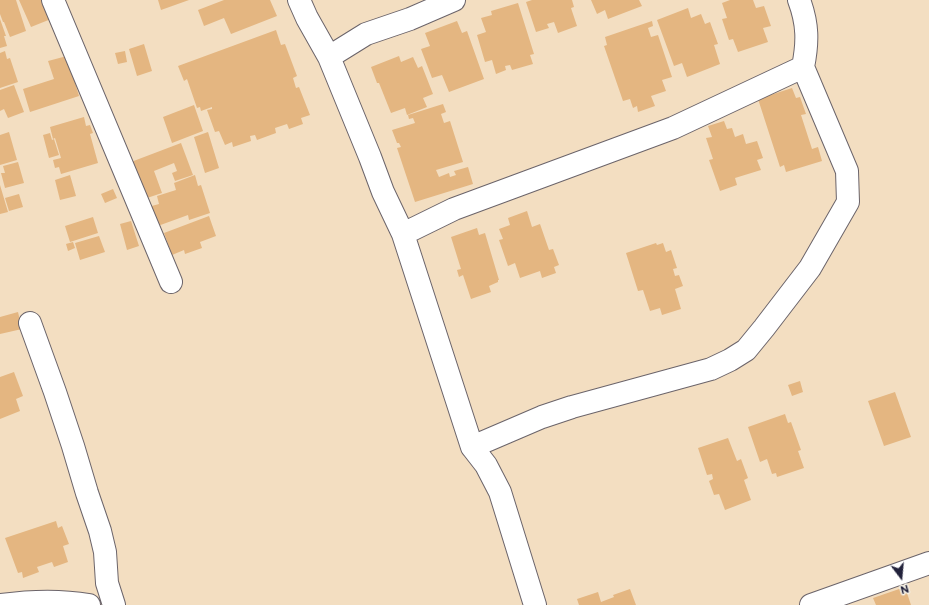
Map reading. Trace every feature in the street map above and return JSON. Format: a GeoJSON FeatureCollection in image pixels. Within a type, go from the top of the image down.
{"type":"FeatureCollection","features":[{"type":"Feature","properties":{"kind":"street"},"geometry":{"type":"LineString","coordinates":[[53,0],[171,282]]}},
{"type":"Feature","properties":{"kind":"street"},"geometry":{"type":"LineString","coordinates":[[299,0],[307,18],[329,57],[383,192],[403,234],[472,447],[486,465],[500,492],[535,605]]}},
{"type":"Feature","properties":{"kind":"street"},"geometry":{"type":"LineString","coordinates":[[329,57],[366,34],[410,20],[454,0]]}},
{"type":"Feature","properties":{"kind":"street"},"geometry":{"type":"LineString","coordinates":[[472,447],[542,417],[572,407],[711,369],[730,360],[746,350],[810,268],[848,202],[847,171],[803,67],[807,47],[806,29],[799,0]]}},
{"type":"Feature","properties":{"kind":"street"},"geometry":{"type":"LineString","coordinates":[[403,234],[454,209],[673,128],[803,67]]}},
{"type":"Feature","properties":{"kind":"street"},"geometry":{"type":"LineString","coordinates":[[30,323],[55,392],[100,531],[105,552],[107,583],[114,605]]}},
{"type":"Feature","properties":{"kind":"street"},"geometry":{"type":"LineString","coordinates":[[811,605],[929,562]]}},
{"type":"Feature","properties":{"kind":"street"},"geometry":{"type":"LineString","coordinates":[[1,605],[57,602],[89,605]]}},
{"type":"Feature","properties":{"kind":"building"},"geometry":{"type":"Polygon","coordinates":[[[0,0],[16,0],[26,31],[10,37],[0,14],[0,0]]]}},
{"type":"Feature","properties":{"kind":"building"},"geometry":{"type":"Polygon","coordinates":[[[19,0],[49,0],[56,17],[31,27],[19,0]]]}},
{"type":"Feature","properties":{"kind":"building"},"geometry":{"type":"Polygon","coordinates":[[[158,0],[189,0],[161,10],[158,0]]]}},
{"type":"Feature","properties":{"kind":"building"},"geometry":{"type":"Polygon","coordinates":[[[224,0],[270,0],[277,16],[231,34],[224,18],[204,26],[198,10],[224,0]]]}},
{"type":"Feature","properties":{"kind":"building"},"geometry":{"type":"Polygon","coordinates":[[[532,0],[572,0],[574,7],[571,8],[577,26],[558,33],[554,22],[547,24],[549,28],[536,32],[526,2],[532,0]]]}},
{"type":"Feature","properties":{"kind":"building"},"geometry":{"type":"Polygon","coordinates":[[[591,0],[639,0],[642,6],[608,19],[605,10],[597,14],[591,0]]]}},
{"type":"Feature","properties":{"kind":"building"},"geometry":{"type":"Polygon","coordinates":[[[730,0],[753,0],[756,8],[764,6],[771,26],[763,28],[768,42],[738,52],[733,39],[729,40],[722,19],[727,18],[722,3],[730,0]]]}},
{"type":"Feature","properties":{"kind":"building"},"geometry":{"type":"Polygon","coordinates":[[[518,3],[534,54],[530,55],[533,64],[512,70],[510,65],[505,66],[506,70],[496,74],[492,60],[485,62],[477,35],[486,32],[481,18],[492,15],[491,11],[518,3]]]}},
{"type":"Feature","properties":{"kind":"building"},"geometry":{"type":"Polygon","coordinates":[[[688,8],[691,18],[701,14],[705,24],[710,22],[718,44],[714,45],[720,64],[687,77],[682,63],[674,66],[657,20],[688,8]]]}},
{"type":"Feature","properties":{"kind":"building"},"geometry":{"type":"Polygon","coordinates":[[[0,19],[6,36],[4,36],[7,46],[0,48],[0,19]]]}},
{"type":"Feature","properties":{"kind":"building"},"geometry":{"type":"Polygon","coordinates":[[[457,21],[462,33],[467,31],[484,79],[449,92],[442,75],[432,78],[421,49],[430,46],[425,33],[457,21]]]}},
{"type":"Feature","properties":{"kind":"building"},"geometry":{"type":"Polygon","coordinates":[[[652,21],[653,26],[648,28],[651,37],[658,35],[672,77],[662,80],[666,91],[651,96],[655,106],[638,112],[637,106],[633,108],[630,99],[623,101],[604,46],[607,45],[605,37],[652,21]]]}},
{"type":"Feature","properties":{"kind":"building"},"geometry":{"type":"Polygon","coordinates":[[[276,30],[281,45],[285,44],[297,76],[293,78],[296,88],[299,87],[310,115],[301,118],[303,124],[289,129],[287,124],[275,128],[276,133],[257,140],[255,135],[250,136],[251,141],[233,147],[232,142],[225,145],[219,131],[215,132],[207,110],[212,109],[212,107],[201,111],[200,107],[197,108],[187,79],[184,81],[178,66],[276,30]]]}},
{"type":"Feature","properties":{"kind":"building"},"geometry":{"type":"Polygon","coordinates":[[[144,44],[152,71],[137,76],[129,49],[144,44]]]}},
{"type":"Feature","properties":{"kind":"building"},"geometry":{"type":"Polygon","coordinates":[[[5,51],[7,59],[10,58],[18,82],[0,88],[0,53],[5,51]]]}},
{"type":"Feature","properties":{"kind":"building"},"geometry":{"type":"Polygon","coordinates":[[[125,51],[127,62],[118,64],[115,53],[125,51]]]}},
{"type":"Feature","properties":{"kind":"building"},"geometry":{"type":"Polygon","coordinates":[[[67,56],[79,96],[30,112],[23,89],[54,79],[48,61],[67,56]]]}},
{"type":"Feature","properties":{"kind":"building"},"geometry":{"type":"Polygon","coordinates":[[[399,56],[401,62],[413,57],[418,68],[422,66],[433,94],[423,98],[427,107],[407,115],[405,108],[391,113],[371,67],[399,56]]]}},
{"type":"Feature","properties":{"kind":"building"},"geometry":{"type":"Polygon","coordinates":[[[14,85],[24,112],[8,118],[4,109],[0,111],[0,90],[14,85]]]}},
{"type":"Feature","properties":{"kind":"building"},"geometry":{"type":"Polygon","coordinates":[[[792,88],[796,98],[800,97],[806,114],[801,115],[812,149],[818,147],[822,161],[786,172],[784,165],[780,167],[758,99],[792,88]]]}},
{"type":"Feature","properties":{"kind":"building"},"geometry":{"type":"Polygon","coordinates":[[[443,104],[446,112],[441,114],[444,123],[450,121],[463,162],[436,170],[439,177],[449,173],[450,177],[456,175],[454,171],[468,167],[473,184],[415,202],[397,148],[401,147],[399,143],[397,143],[392,130],[415,123],[413,118],[409,119],[408,115],[443,104]]]}},
{"type":"Feature","properties":{"kind":"building"},"geometry":{"type":"Polygon","coordinates":[[[194,105],[203,131],[172,143],[163,117],[194,105]]]}},
{"type":"Feature","properties":{"kind":"building"},"geometry":{"type":"Polygon","coordinates":[[[84,117],[86,126],[90,125],[93,133],[90,134],[98,163],[61,174],[59,167],[55,168],[53,160],[61,158],[50,127],[84,117]]]}},
{"type":"Feature","properties":{"kind":"building"},"geometry":{"type":"Polygon","coordinates":[[[724,121],[727,129],[732,128],[735,137],[743,134],[746,144],[757,141],[763,158],[757,160],[761,170],[735,178],[737,185],[720,191],[709,160],[713,159],[706,138],[712,137],[708,126],[724,121]]]}},
{"type":"Feature","properties":{"kind":"building"},"geometry":{"type":"Polygon","coordinates":[[[9,132],[17,160],[0,165],[0,135],[9,132]]]}},
{"type":"Feature","properties":{"kind":"building"},"geometry":{"type":"Polygon","coordinates":[[[208,132],[219,168],[205,173],[194,137],[208,132]]]}},
{"type":"Feature","properties":{"kind":"building"},"geometry":{"type":"Polygon","coordinates":[[[50,133],[52,140],[54,139],[59,155],[49,158],[43,135],[50,133]]]}},
{"type":"Feature","properties":{"kind":"building"},"geometry":{"type":"Polygon","coordinates":[[[181,143],[193,175],[175,181],[172,173],[177,171],[174,163],[154,171],[162,193],[141,200],[131,162],[181,143]]]}},
{"type":"Feature","properties":{"kind":"building"},"geometry":{"type":"Polygon","coordinates":[[[18,162],[24,183],[5,188],[1,173],[5,173],[3,166],[18,162]]]}},
{"type":"Feature","properties":{"kind":"building"},"geometry":{"type":"Polygon","coordinates":[[[70,175],[76,196],[60,200],[55,180],[70,175]]]}},
{"type":"Feature","properties":{"kind":"building"},"geometry":{"type":"Polygon","coordinates":[[[195,175],[198,186],[201,185],[210,213],[189,220],[188,215],[155,227],[148,207],[159,204],[157,196],[176,190],[174,183],[195,175]]]}},
{"type":"Feature","properties":{"kind":"building"},"geometry":{"type":"Polygon","coordinates":[[[0,185],[8,212],[0,214],[0,185]]]}},
{"type":"Feature","properties":{"kind":"building"},"geometry":{"type":"Polygon","coordinates":[[[113,189],[117,198],[105,203],[101,194],[113,189]]]}},
{"type":"Feature","properties":{"kind":"building"},"geometry":{"type":"Polygon","coordinates":[[[19,194],[23,207],[9,211],[5,198],[19,194]]]}},
{"type":"Feature","properties":{"kind":"building"},"geometry":{"type":"Polygon","coordinates":[[[527,211],[532,227],[540,224],[549,250],[553,249],[559,265],[554,267],[556,273],[542,278],[540,271],[520,278],[515,263],[508,266],[499,240],[503,239],[499,229],[510,225],[508,218],[527,211]]]}},
{"type":"Feature","properties":{"kind":"building"},"geometry":{"type":"Polygon","coordinates":[[[209,216],[216,236],[200,242],[202,248],[185,254],[184,250],[172,255],[164,233],[209,216]]]}},
{"type":"Feature","properties":{"kind":"building"},"geometry":{"type":"Polygon","coordinates":[[[93,217],[98,233],[70,242],[65,226],[93,217]]]}},
{"type":"Feature","properties":{"kind":"building"},"geometry":{"type":"Polygon","coordinates":[[[131,221],[139,246],[127,250],[120,224],[131,221]]]}},
{"type":"Feature","properties":{"kind":"building"},"geometry":{"type":"Polygon","coordinates":[[[477,228],[479,235],[485,233],[499,280],[498,282],[489,286],[491,292],[471,299],[463,275],[459,277],[457,270],[461,269],[451,237],[477,228]]]}},
{"type":"Feature","properties":{"kind":"building"},"geometry":{"type":"Polygon","coordinates":[[[99,236],[105,252],[80,260],[75,243],[99,236]]]}},
{"type":"Feature","properties":{"kind":"building"},"geometry":{"type":"Polygon","coordinates":[[[73,242],[75,248],[68,251],[66,244],[73,242]]]}},
{"type":"Feature","properties":{"kind":"building"},"geometry":{"type":"Polygon","coordinates":[[[656,243],[657,245],[663,243],[666,252],[671,250],[677,268],[673,269],[675,276],[679,275],[683,286],[675,289],[681,309],[662,315],[660,308],[650,311],[643,290],[638,291],[626,253],[656,243]]]}},
{"type":"Feature","properties":{"kind":"building"},"geometry":{"type":"Polygon","coordinates":[[[18,312],[22,329],[0,334],[0,317],[18,312]]]}},
{"type":"Feature","properties":{"kind":"building"},"geometry":{"type":"Polygon","coordinates":[[[14,372],[23,396],[16,399],[20,411],[0,419],[0,377],[14,372]]]}},
{"type":"Feature","properties":{"kind":"building"},"geometry":{"type":"Polygon","coordinates":[[[800,381],[803,392],[792,396],[788,385],[800,381]]]}},
{"type":"Feature","properties":{"kind":"building"},"geometry":{"type":"Polygon","coordinates":[[[895,392],[911,437],[884,446],[868,401],[895,392]]]}},
{"type":"Feature","properties":{"kind":"building"},"geometry":{"type":"Polygon","coordinates":[[[785,414],[788,423],[791,422],[801,450],[798,451],[804,468],[777,477],[776,473],[772,474],[767,459],[760,462],[748,427],[785,414]]]}},
{"type":"Feature","properties":{"kind":"building"},"geometry":{"type":"Polygon","coordinates":[[[728,438],[737,461],[741,459],[748,478],[744,480],[751,500],[725,510],[719,494],[714,495],[709,481],[713,479],[712,474],[707,475],[698,448],[728,438]]]}},
{"type":"Feature","properties":{"kind":"building"},"geometry":{"type":"Polygon","coordinates":[[[56,521],[58,528],[62,526],[69,544],[63,546],[68,562],[54,567],[52,562],[37,567],[39,572],[23,578],[22,572],[18,573],[5,538],[56,521]]]}},
{"type":"Feature","properties":{"kind":"building"},"geometry":{"type":"Polygon","coordinates":[[[905,587],[911,605],[876,605],[873,598],[905,587]]]}},
{"type":"Feature","properties":{"kind":"building"},"geometry":{"type":"Polygon","coordinates":[[[630,589],[636,605],[579,605],[577,599],[598,592],[601,602],[614,597],[613,595],[630,589]]]}}]}
